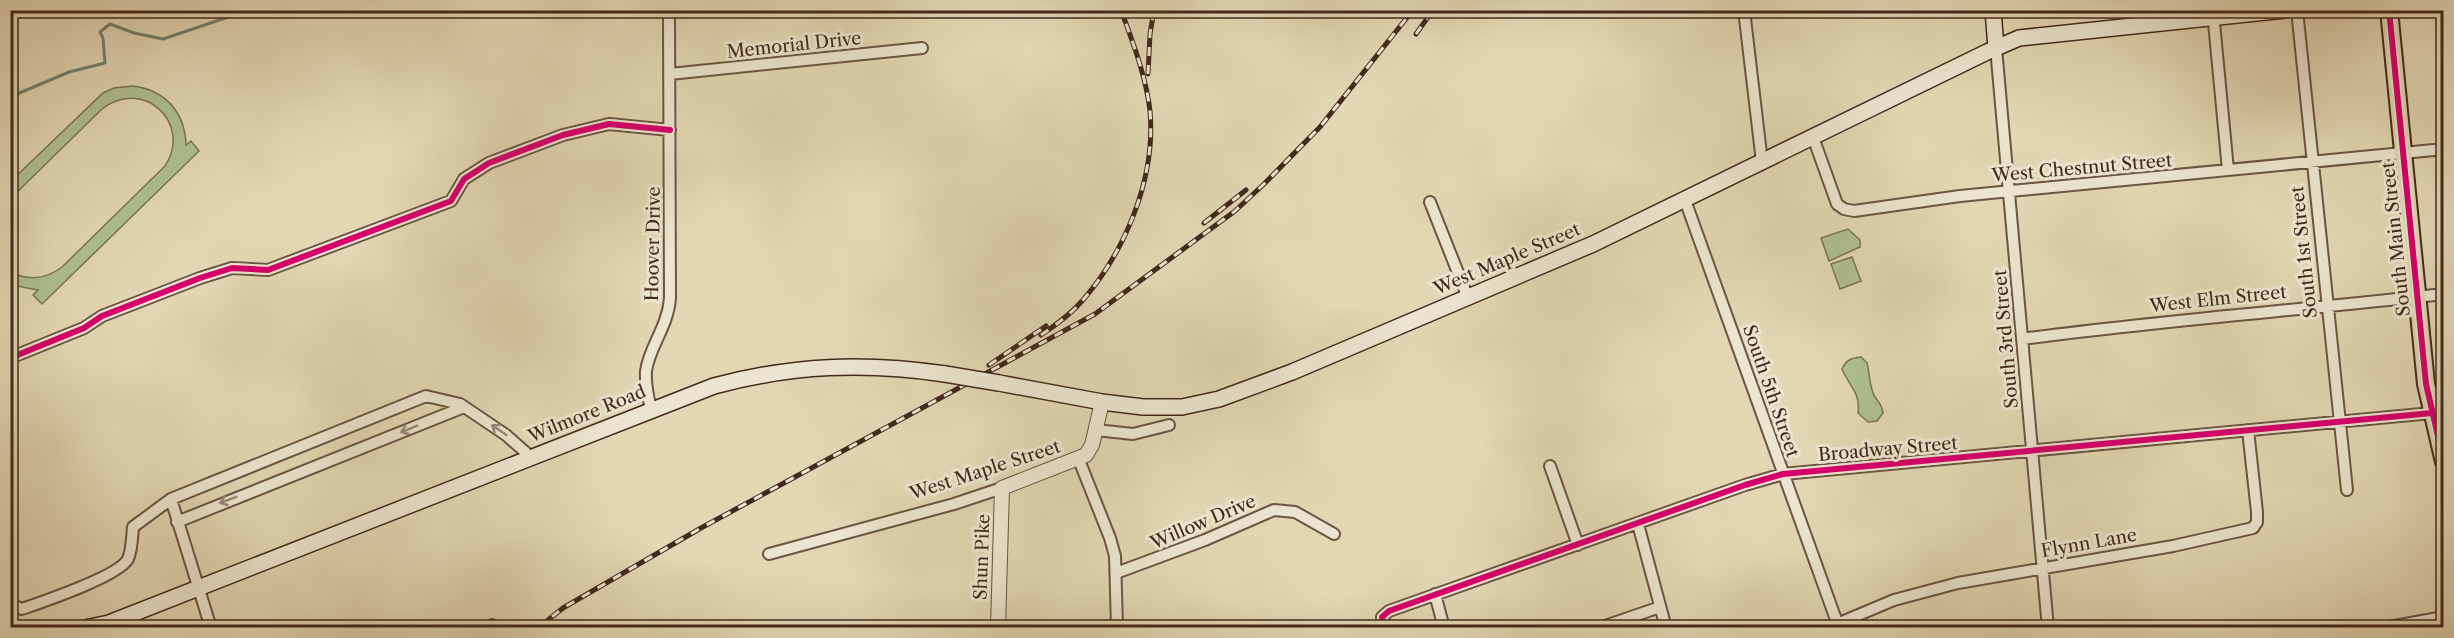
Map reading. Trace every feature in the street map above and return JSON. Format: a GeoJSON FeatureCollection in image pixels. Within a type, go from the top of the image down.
{"type":"FeatureCollection","features":[{"type":"Feature","properties":{"kind":"main road"},"geometry":{"type":"LineString","coordinates":[[1993,10],[1996,48]]}},
{"type":"Feature","properties":{"kind":"main road","name":"West Maple Street"},"geometry":{"type":"LineString","coordinates":[[1102,402],[1162,408],[1219,399],[1282,376],[1593,244],[2019,38],[2213,14],[2285,10]]}},
{"type":"Feature","properties":{"kind":"main road","name":"South Main Street"},"geometry":{"type":"LineString","coordinates":[[2389,10],[2426,384],[2444,462]]}},
{"type":"Feature","properties":{"kind":"main road","name":"Wilmore Road"},"geometry":{"type":"LineString","coordinates":[[85,627],[107,625],[714,386],[785,370],[825,366],[871,366],[945,374],[1102,402]]}},
{"type":"Feature","properties":{"kind":"street","name":"Hoover Drive"},"geometry":{"type":"LineString","coordinates":[[651,410],[646,386],[646,371],[667,320],[670,298],[669,10]]}},
{"type":"Feature","properties":{"kind":"street"},"geometry":{"type":"LineString","coordinates":[[1744,10],[1762,162]]}},
{"type":"Feature","properties":{"kind":"street","name":"South 1st Street"},"geometry":{"type":"LineString","coordinates":[[2297,10],[2326,306],[2347,490]]}},
{"type":"Feature","properties":{"kind":"street"},"geometry":{"type":"LineString","coordinates":[[2213,14],[2228,170]]}},
{"type":"Feature","properties":{"kind":"street","name":"Memorial Drive"},"geometry":{"type":"LineString","coordinates":[[670,74],[922,48]]}},
{"type":"Feature","properties":{"kind":"street","name":"South 3rd Street"},"geometry":{"type":"LineString","coordinates":[[1996,48],[2048,627]]}},
{"type":"Feature","properties":{"kind":"street"},"geometry":{"type":"LineString","coordinates":[[10,358],[84,328],[102,316],[200,278],[232,268],[268,270],[451,201],[464,179],[489,163],[563,135],[609,124],[670,130]]}},
{"type":"Feature","properties":{"kind":"street","name":"West Chestnut Street"},"geometry":{"type":"LineString","coordinates":[[1813,137],[1837,204],[1844,209],[1861,210],[2009,192],[2444,149]]}},
{"type":"Feature","properties":{"kind":"street","name":"South 5th Street"},"geometry":{"type":"LineString","coordinates":[[1685,200],[1838,626]]}},
{"type":"Feature","properties":{"kind":"street"},"geometry":{"type":"LineString","coordinates":[[1430,202],[1468,297]]}},
{"type":"Feature","properties":{"kind":"street","name":"West Elm Street"},"geometry":{"type":"LineString","coordinates":[[2022,339],[2087,330],[2444,294]]}},
{"type":"Feature","properties":{"kind":"street"},"geometry":{"type":"LineString","coordinates":[[10,604],[22,609],[118,569],[128,560],[133,527],[171,499],[426,396],[464,407],[506,435],[532,458]]}},
{"type":"Feature","properties":{"kind":"street","name":"West Maple Street"},"geometry":{"type":"LineString","coordinates":[[769,554],[954,504],[1079,460],[1090,451],[1102,402]]}},
{"type":"Feature","properties":{"kind":"street"},"geometry":{"type":"LineString","coordinates":[[177,522],[464,407]]}},
{"type":"Feature","properties":{"kind":"street","name":"Broadway Street"},"geometry":{"type":"LineString","coordinates":[[1384,627],[1382,617],[1386,612],[1745,485],[1783,474],[2432,413]]}},
{"type":"Feature","properties":{"kind":"street"},"geometry":{"type":"LineString","coordinates":[[1096,430],[1132,434],[1169,424]]}},
{"type":"Feature","properties":{"kind":"street","name":"Flynn Lane"},"geometry":{"type":"LineString","coordinates":[[1838,626],[1914,593],[1958,583],[2173,546],[2253,528],[2257,522],[2257,512],[2248,430]]}},
{"type":"Feature","properties":{"kind":"street"},"geometry":{"type":"LineString","coordinates":[[1079,460],[1110,538],[1116,573],[1117,627]]}},
{"type":"Feature","properties":{"kind":"street"},"geometry":{"type":"LineString","coordinates":[[1550,466],[1578,545]]}},
{"type":"Feature","properties":{"kind":"street","name":"Shun Pike"},"geometry":{"type":"LineString","coordinates":[[998,627],[1002,488]]}},
{"type":"Feature","properties":{"kind":"street"},"geometry":{"type":"LineString","coordinates":[[171,499],[197,589],[211,627]]}},
{"type":"Feature","properties":{"kind":"street","name":"Willow Drive"},"geometry":{"type":"LineString","coordinates":[[1116,573],[1205,540],[1274,510],[1294,512],[1334,534]]}},
{"type":"Feature","properties":{"kind":"street"},"geometry":{"type":"LineString","coordinates":[[1638,524],[1666,627]]}},
{"type":"Feature","properties":{"kind":"street"},"geometry":{"type":"LineString","coordinates":[[1435,594],[1444,627]]}},
{"type":"Feature","properties":{"kind":"street"},"geometry":{"type":"LineString","coordinates":[[1599,627],[1660,607]]}},
{"type":"Feature","properties":{"kind":"street"},"geometry":{"type":"LineString","coordinates":[[2383,627],[2444,616]]}},
{"type":"Feature","properties":{"kind":"green space"},"geometry":{"type":"Polygon","coordinates":[[[133,86],[155,92],[164,98],[182,122],[186,145],[191,141],[199,151],[42,304],[33,295],[38,290],[11,285],[11,272],[30,278],[50,274],[62,267],[165,166],[172,150],[173,134],[168,121],[159,109],[133,98],[118,100],[102,109],[11,198],[11,181],[103,93],[114,88],[133,86]]]}},
{"type":"Feature","properties":{"kind":"green space"},"geometry":{"type":"Polygon","coordinates":[[[1848,229],[1860,240],[1860,247],[1829,261],[1821,238],[1848,229]]]}},
{"type":"Feature","properties":{"kind":"green space"},"geometry":{"type":"Polygon","coordinates":[[[1852,257],[1861,281],[1840,289],[1831,264],[1852,257]]]}},
{"type":"Feature","properties":{"kind":"green space"},"geometry":{"type":"Polygon","coordinates":[[[1861,357],[1867,363],[1872,389],[1883,410],[1877,421],[1868,422],[1858,413],[1858,400],[1842,369],[1849,360],[1861,357]]]}},
{"type":"Feature","properties":{"kind":"waterway"},"geometry":{"type":"LineString","coordinates":[[10,97],[69,72],[105,63],[103,38],[100,32],[110,24],[134,33],[163,39],[249,10]]}},
{"type":"Feature","properties":{"kind":"railway"},"geometry":{"type":"LineString","coordinates":[[1041,335],[1073,310],[1098,280],[1125,236],[1143,187],[1151,136],[1150,111],[1142,72],[1121,10]]}},
{"type":"Feature","properties":{"kind":"railway"},"geometry":{"type":"LineString","coordinates":[[1148,74],[1154,10]]}},
{"type":"Feature","properties":{"kind":"railway"},"geometry":{"type":"LineString","coordinates":[[538,628],[563,608],[701,528],[1095,314],[1235,211],[1264,184],[1320,127],[1413,10]]}},
{"type":"Feature","properties":{"kind":"railway"},"geometry":{"type":"LineString","coordinates":[[1416,34],[1433,10]]}},
{"type":"Feature","properties":{"kind":"railway"},"geometry":{"type":"LineString","coordinates":[[1204,223],[1246,190]]}},
{"type":"Feature","properties":{"kind":"railway"},"geometry":{"type":"LineString","coordinates":[[989,365],[1046,326]]}},
{"type":"Feature","properties":{"kind":"cycle path"},"geometry":{"type":"LineString","coordinates":[[2389,10],[2426,384],[2444,462]]}},
{"type":"Feature","properties":{"kind":"cycle path"},"geometry":{"type":"LineString","coordinates":[[10,358],[84,328],[102,316],[200,278],[232,268],[268,270],[451,201],[464,179],[489,163],[563,135],[609,124],[670,130]]}},
{"type":"Feature","properties":{"kind":"cycle path"},"geometry":{"type":"LineString","coordinates":[[1384,628],[1382,617],[1389,611],[1745,485],[1783,474],[2432,413]]}}]}
